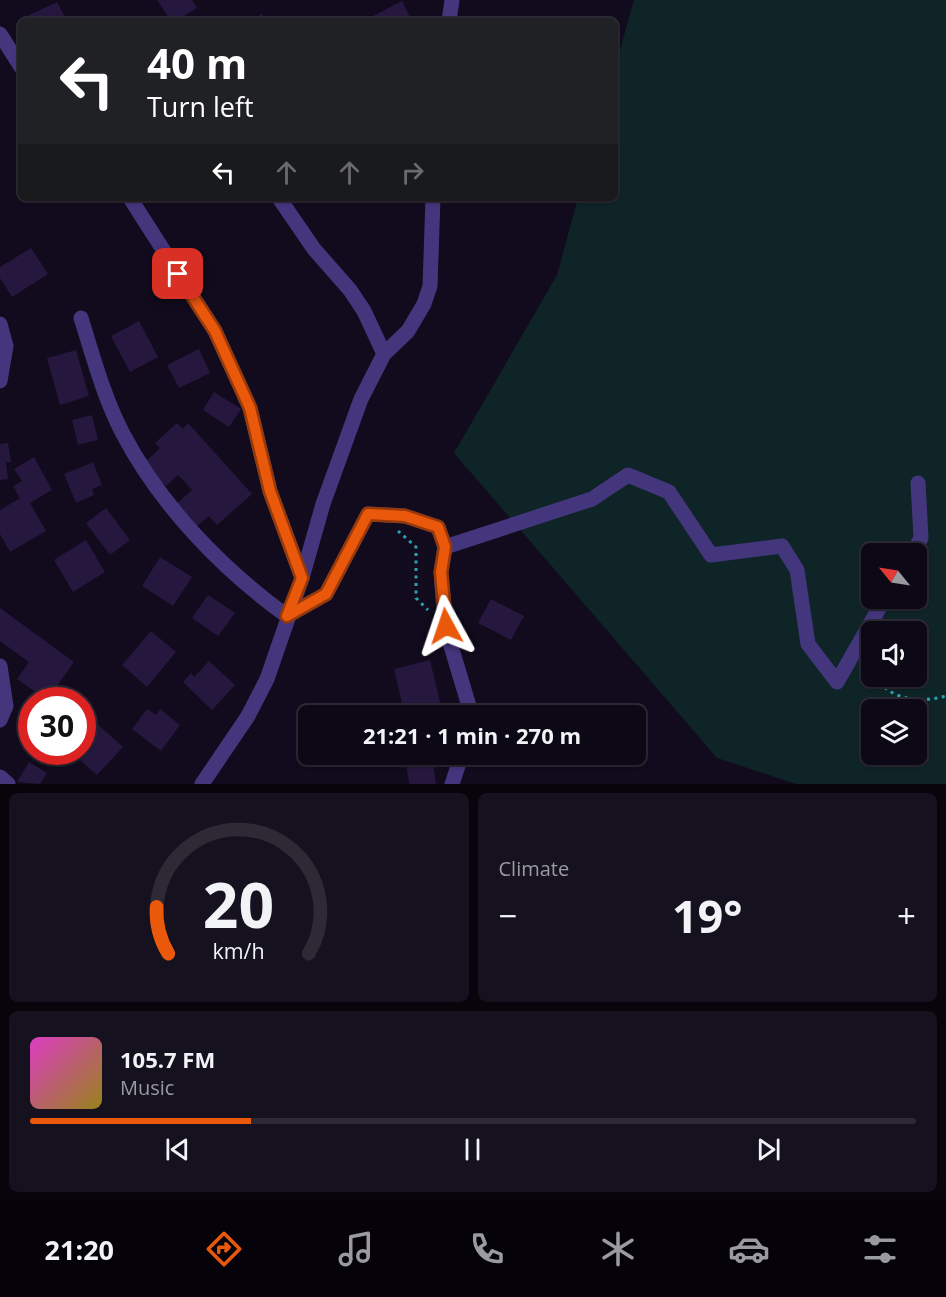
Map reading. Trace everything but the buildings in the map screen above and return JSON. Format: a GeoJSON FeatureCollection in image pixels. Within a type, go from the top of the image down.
{"type":"FeatureCollection","features":[{"type":"Feature","properties":{"kind":"street"},"geometry":{"type":"LineString","coordinates":[[449,18],[452,0]]}},
{"type":"Feature","properties":{"kind":"street"},"geometry":{"type":"LineString","coordinates":[[0,34],[18,62]]}},
{"type":"Feature","properties":{"kind":"street"},"geometry":{"type":"LineString","coordinates":[[132,201],[215,331],[250,408],[270,491],[302,578]]}},
{"type":"Feature","properties":{"kind":"street"},"geometry":{"type":"LineString","coordinates":[[281,201],[314,249],[350,290],[364,311],[384,354]]}},
{"type":"Feature","properties":{"kind":"street"},"geometry":{"type":"LineString","coordinates":[[202,784],[248,716],[267,679],[302,578],[323,504],[353,420],[384,354],[408,331],[424,304],[430,286],[433,201]]}},
{"type":"Feature","properties":{"kind":"street"},"geometry":{"type":"LineString","coordinates":[[81,318],[100,376],[123,433],[153,483],[228,569],[287,616]]}},
{"type":"Feature","properties":{"kind":"street"},"geometry":{"type":"LineString","coordinates":[[0,324],[6,346],[0,381]]}},
{"type":"Feature","properties":{"kind":"street"},"geometry":{"type":"LineString","coordinates":[[445,547],[592,499],[628,475],[669,492],[711,555],[782,546],[797,570],[807,644],[837,682],[879,609]]}},
{"type":"Feature","properties":{"kind":"street"},"geometry":{"type":"LineString","coordinates":[[918,483],[921,538],[918,543]]}},
{"type":"Feature","properties":{"kind":"street"},"geometry":{"type":"LineString","coordinates":[[287,616],[326,594],[368,514],[405,516],[438,527],[445,547],[441,572],[446,626],[469,705]]}},
{"type":"Feature","properties":{"kind":"street"},"geometry":{"type":"LineString","coordinates":[[0,666],[6,706],[0,720]]}},
{"type":"Feature","properties":{"kind":"street"},"geometry":{"type":"LineString","coordinates":[[452,784],[458,765]]}},
{"type":"Feature","properties":{"kind":"street"},"geometry":{"type":"LineString","coordinates":[[0,777],[8,784]]}},
{"type":"Feature","properties":{"kind":"path"},"geometry":{"type":"LineString","coordinates":[[389,531],[399,531],[416,547],[416,598],[446,626]]}},
{"type":"Feature","properties":{"kind":"path"},"geometry":{"type":"LineString","coordinates":[[887,687],[909,701],[946,696]]}},
{"type":"Feature","properties":{"kind":"green space"},"geometry":{"type":"Polygon","coordinates":[[[634,0],[946,0],[946,784],[796,784],[717,758],[454,453],[557,275],[577,201],[618,201],[618,56],[634,0]]]}},
{"type":"Feature","properties":{"kind":"route"},"geometry":{"type":"LineString","coordinates":[[178,274],[215,331],[250,408],[270,491],[302,578],[287,616],[326,594],[368,514],[405,516],[438,527],[445,547],[441,572],[446,626]]}}]}
